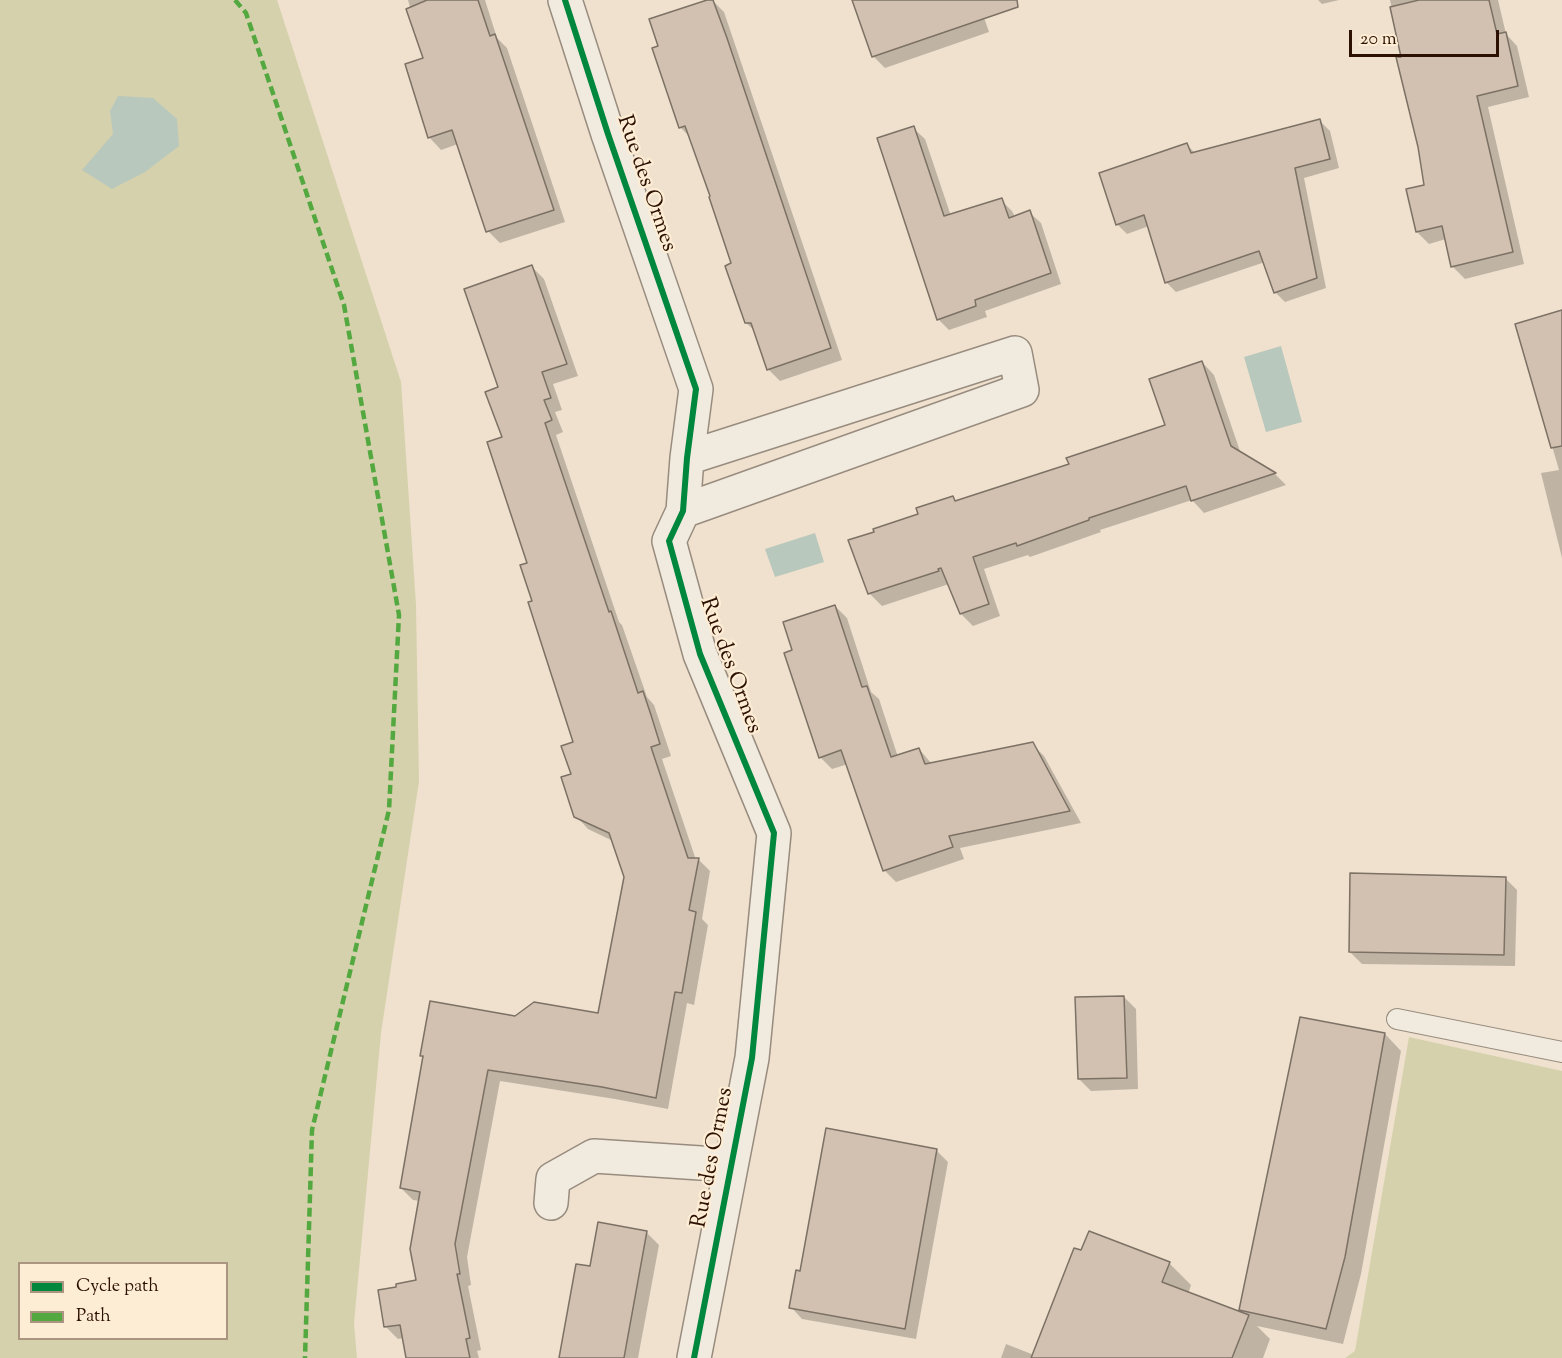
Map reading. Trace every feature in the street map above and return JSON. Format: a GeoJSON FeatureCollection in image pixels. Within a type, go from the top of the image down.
{"type":"FeatureCollection","features":[{"type":"Feature","properties":{"kind":"street","name":"Rue des Ormes"},"geometry":{"type":"LineString","coordinates":[[565,0],[608,134],[696,389],[683,512],[669,541],[700,654],[774,833],[752,1058],[694,1358]]}},
{"type":"Feature","properties":{"kind":"street"},"geometry":{"type":"LineString","coordinates":[[683,512],[1022,390],[1015,353],[687,458]]}},
{"type":"Feature","properties":{"kind":"street","name":"Rue des Ormes"},"geometry":{"type":"LineString","coordinates":[[551,1203],[553,1179],[594,1156],[731,1165]]}},
{"type":"Feature","properties":{"kind":"lane"},"geometry":{"type":"LineString","coordinates":[[1397,1019],[1562,1052]]}},
{"type":"Feature","properties":{"kind":"shaded area"},"geometry":{"type":"Polygon","coordinates":[[[0,0],[277,0],[401,382],[416,605],[419,781],[381,1033],[354,1323],[357,1358],[0,1358],[0,0]]]}},
{"type":"Feature","properties":{"kind":"shaded area"},"geometry":{"type":"Polygon","coordinates":[[[118,96],[153,98],[177,119],[179,146],[145,172],[112,189],[82,170],[113,134],[110,111],[118,96]]]}},
{"type":"Feature","properties":{"kind":"shaded area"},"geometry":{"type":"Polygon","coordinates":[[[1281,346],[1302,422],[1266,432],[1244,357],[1281,346]]]}},
{"type":"Feature","properties":{"kind":"shaded area"},"geometry":{"type":"Polygon","coordinates":[[[815,533],[824,562],[775,577],[765,549],[815,533]]]}},
{"type":"Feature","properties":{"kind":"shaded area"},"geometry":{"type":"Polygon","coordinates":[[[1409,1037],[1562,1071],[1562,1358],[1345,1358],[1355,1351],[1409,1037]]]}},
{"type":"Feature","properties":{"kind":"building"},"geometry":{"type":"Polygon","coordinates":[[[427,0],[478,0],[490,36],[495,34],[554,210],[486,232],[452,130],[428,138],[405,64],[423,58],[406,9],[427,0]]]}},
{"type":"Feature","properties":{"kind":"building"},"geometry":{"type":"Polygon","coordinates":[[[713,0],[727,38],[831,348],[767,370],[751,323],[745,323],[725,266],[731,263],[710,196],[685,126],[679,128],[652,48],[658,46],[649,19],[713,0]]]}},
{"type":"Feature","properties":{"kind":"building"},"geometry":{"type":"Polygon","coordinates":[[[852,0],[1017,0],[1018,7],[872,57],[852,0]]]}},
{"type":"Feature","properties":{"kind":"building"},"geometry":{"type":"Polygon","coordinates":[[[1419,0],[1489,0],[1497,34],[1506,32],[1518,86],[1477,96],[1513,252],[1451,267],[1442,226],[1416,232],[1406,189],[1424,185],[1418,147],[1396,57],[1401,57],[1390,7],[1419,0]]]}},
{"type":"Feature","properties":{"kind":"building"},"geometry":{"type":"Polygon","coordinates":[[[1320,119],[1330,159],[1295,168],[1317,278],[1274,293],[1259,251],[1165,283],[1144,215],[1116,225],[1099,173],[1187,143],[1191,153],[1320,119]]]}},
{"type":"Feature","properties":{"kind":"building"},"geometry":{"type":"Polygon","coordinates":[[[914,126],[944,216],[1002,198],[1009,218],[1030,210],[1051,273],[975,300],[976,306],[937,320],[877,138],[914,126]]]}},
{"type":"Feature","properties":{"kind":"building"},"geometry":{"type":"Polygon","coordinates":[[[532,265],[567,364],[542,372],[551,398],[544,400],[552,420],[545,423],[638,693],[643,691],[651,715],[660,744],[651,747],[688,858],[699,858],[689,910],[696,912],[682,993],[675,992],[656,1098],[602,1087],[488,1070],[455,1244],[460,1274],[457,1274],[470,1338],[466,1339],[470,1358],[406,1358],[400,1325],[384,1327],[378,1290],[416,1280],[410,1249],[420,1192],[400,1188],[423,1056],[420,1056],[430,1001],[515,1016],[534,1002],[598,1013],[624,877],[609,833],[574,817],[561,777],[571,774],[561,746],[573,742],[528,602],[532,601],[520,565],[527,563],[487,442],[502,437],[485,392],[498,387],[464,289],[532,265]]]}},
{"type":"Feature","properties":{"kind":"building"},"geometry":{"type":"Polygon","coordinates":[[[1562,310],[1562,446],[1551,448],[1515,324],[1562,310]]]}},
{"type":"Feature","properties":{"kind":"building"},"geometry":{"type":"Polygon","coordinates":[[[1202,361],[1231,446],[1276,473],[1191,501],[1186,486],[1089,518],[1089,520],[1017,546],[1016,543],[973,557],[989,604],[960,614],[941,568],[938,569],[939,571],[868,594],[848,540],[918,514],[916,508],[953,496],[955,501],[1069,464],[1066,458],[1165,425],[1149,379],[1202,361]]]}},
{"type":"Feature","properties":{"kind":"building"},"geometry":{"type":"Polygon","coordinates":[[[835,605],[862,687],[867,686],[891,757],[919,748],[925,764],[1033,742],[1070,811],[949,836],[953,847],[883,871],[841,750],[819,758],[784,653],[792,650],[783,622],[835,605]]]}},
{"type":"Feature","properties":{"kind":"building"},"geometry":{"type":"Polygon","coordinates":[[[1350,873],[1506,877],[1504,955],[1349,952],[1350,873]]]}},
{"type":"Feature","properties":{"kind":"building"},"geometry":{"type":"Polygon","coordinates":[[[1124,996],[1127,1078],[1078,1079],[1075,997],[1124,996]]]}},
{"type":"Feature","properties":{"kind":"building"},"geometry":{"type":"Polygon","coordinates":[[[1300,1017],[1385,1033],[1345,1257],[1326,1329],[1239,1310],[1300,1017]]]}},
{"type":"Feature","properties":{"kind":"building"},"geometry":{"type":"Polygon","coordinates":[[[826,1128],[937,1149],[905,1329],[789,1308],[796,1270],[800,1271],[826,1128]]]}},
{"type":"Feature","properties":{"kind":"building"},"geometry":{"type":"Polygon","coordinates":[[[598,1222],[647,1231],[624,1358],[559,1358],[576,1264],[590,1266],[598,1222]]]}},
{"type":"Feature","properties":{"kind":"building"},"geometry":{"type":"Polygon","coordinates":[[[1089,1231],[1170,1262],[1162,1282],[1249,1315],[1232,1358],[1031,1358],[1074,1248],[1081,1250],[1089,1231]]]}},
{"type":"Feature","properties":{"kind":"marked path"},"geometry":{"type":"LineString","coordinates":[[235,0],[246,13],[344,305],[399,615],[389,810],[312,1130],[305,1358]]}},
{"type":"Feature","properties":{"kind":"cycle path"},"geometry":{"type":"LineString","coordinates":[[565,0],[608,134],[696,389],[683,511],[669,541],[700,654],[774,833],[752,1058],[694,1358]]}}]}
